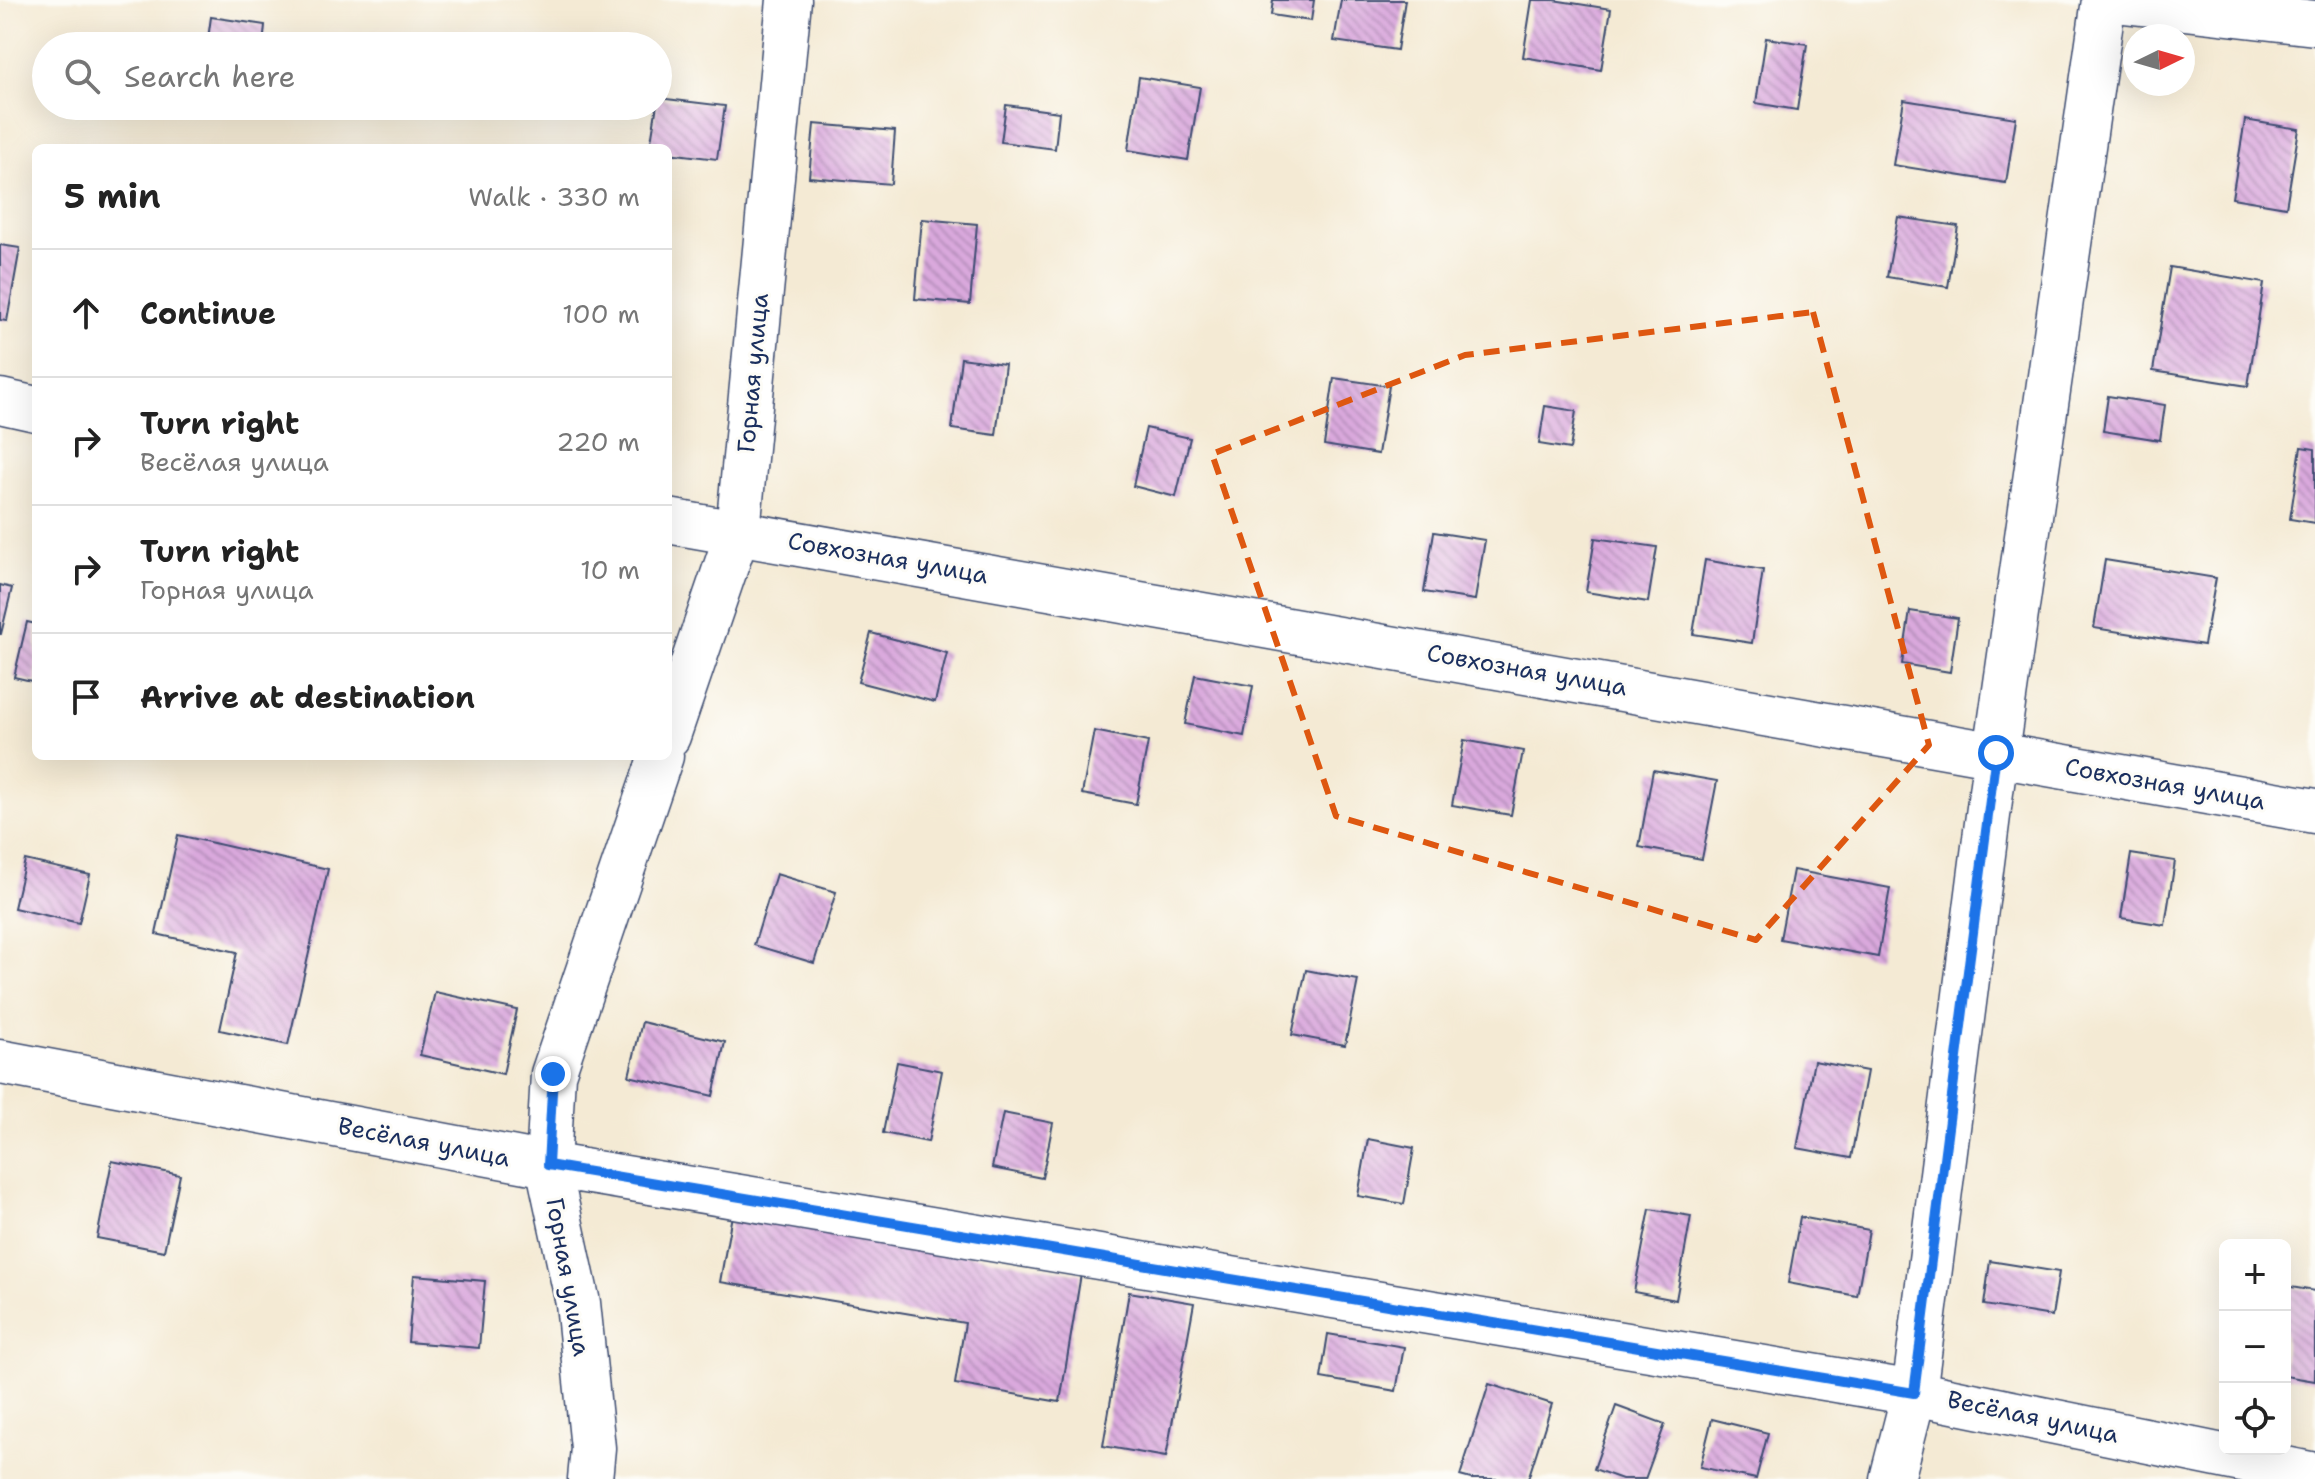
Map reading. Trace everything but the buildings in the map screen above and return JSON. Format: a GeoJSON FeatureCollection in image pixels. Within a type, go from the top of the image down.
{"type":"FeatureCollection","features":[{"type":"Feature","properties":{"kind":"street","name":"Горная улица"},"geometry":{"type":"LineString","coordinates":[[672,724],[738,531],[789,0]]}},
{"type":"Feature","properties":{"kind":"street"},"geometry":{"type":"LineString","coordinates":[[1892,1479],[1914,1393],[1996,753],[2104,0]]}},
{"type":"Feature","properties":{"kind":"street"},"geometry":{"type":"LineString","coordinates":[[2115,0],[2315,23]]}},
{"type":"Feature","properties":{"kind":"street"},"geometry":{"type":"LineString","coordinates":[[0,401],[32,408]]}},
{"type":"Feature","properties":{"kind":"street","name":"Совхозная улица"},"geometry":{"type":"LineString","coordinates":[[672,522],[2315,811]]}},
{"type":"Feature","properties":{"kind":"street","name":"Горная улица"},"geometry":{"type":"LineString","coordinates":[[590,1479],[593,1448],[578,1303],[548,1165],[553,1074],[660,760]]}},
{"type":"Feature","properties":{"kind":"street","name":"Весёлая улица"},"geometry":{"type":"LineString","coordinates":[[0,1062],[548,1165],[1914,1393],[2315,1475]]}},
{"type":"Feature","properties":{"kind":"highlighted area"},"geometry":{"type":"Polygon","coordinates":[[[1813,312],[1929,745],[1756,940],[1336,816],[1212,454],[1465,355],[1813,312]]]}},
{"type":"Feature","properties":{"kind":"route"},"geometry":{"type":"LineString","coordinates":[[553,1074],[548,1165],[1914,1393],[1996,753]]}}]}
